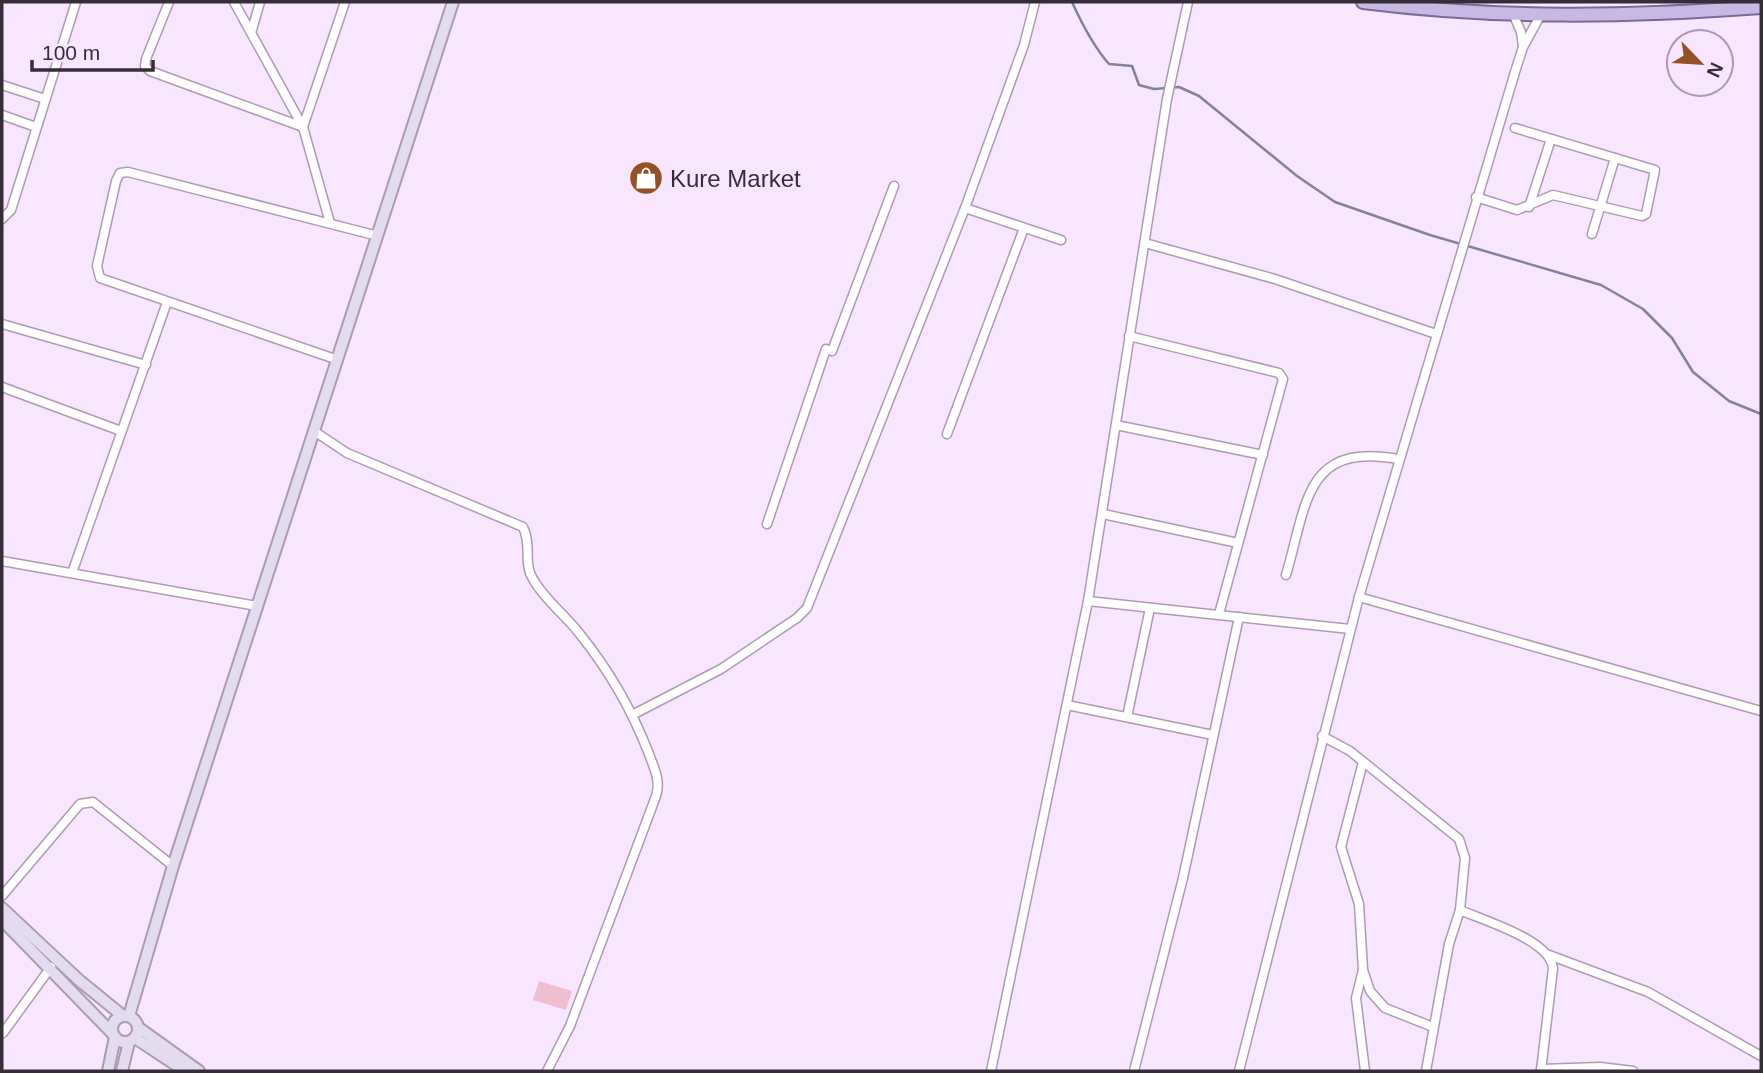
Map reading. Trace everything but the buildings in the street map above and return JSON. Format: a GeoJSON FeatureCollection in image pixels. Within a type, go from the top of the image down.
{"type":"FeatureCollection","features":[{"type":"Feature","properties":{"kind":"main road"},"geometry":{"type":"LineString","coordinates":[[1363,2],[1514,16],[1665,14],[1761,7]]}},
{"type":"Feature","properties":{"kind":"street"},"geometry":{"type":"LineString","coordinates":[[2,219],[11,210],[76,2]]}},
{"type":"Feature","properties":{"kind":"street"},"geometry":{"type":"LineString","coordinates":[[169,2],[146,59],[145,66],[150,71],[303,127]]}},
{"type":"Feature","properties":{"kind":"street"},"geometry":{"type":"LineString","coordinates":[[234,2],[303,127],[330,223]]}},
{"type":"Feature","properties":{"kind":"street"},"geometry":{"type":"LineString","coordinates":[[251,30],[260,2]]}},
{"type":"Feature","properties":{"kind":"street"},"geometry":{"type":"LineString","coordinates":[[303,127],[345,2]]}},
{"type":"Feature","properties":{"kind":"street"},"geometry":{"type":"LineString","coordinates":[[108,1071],[113,1024],[126,1016],[453,2]]}},
{"type":"Feature","properties":{"kind":"street"},"geometry":{"type":"LineString","coordinates":[[634,715],[721,669],[797,618],[807,608],[965,208],[1024,45],[1035,2]]}},
{"type":"Feature","properties":{"kind":"street"},"geometry":{"type":"LineString","coordinates":[[991,1071],[1088,601],[1168,97],[1188,2]]}},
{"type":"Feature","properties":{"kind":"street"},"geometry":{"type":"LineString","coordinates":[[1514,16],[1521,32],[1523,47]]}},
{"type":"Feature","properties":{"kind":"street"},"geometry":{"type":"LineString","coordinates":[[1240,1071],[1322,736],[1398,459],[1523,47],[1540,16]]}},
{"type":"Feature","properties":{"kind":"street"},"geometry":{"type":"LineString","coordinates":[[2,85],[45,99]]}},
{"type":"Feature","properties":{"kind":"street"},"geometry":{"type":"LineString","coordinates":[[2,115],[36,127]]}},
{"type":"Feature","properties":{"kind":"street"},"geometry":{"type":"LineString","coordinates":[[1476,197],[1517,210],[1553,195],[1642,216],[1647,212],[1656,171],[1515,128]]}},
{"type":"Feature","properties":{"kind":"street"},"geometry":{"type":"LineString","coordinates":[[1529,207],[1550,139]]}},
{"type":"Feature","properties":{"kind":"street"},"geometry":{"type":"LineString","coordinates":[[1592,234],[1615,158]]}},
{"type":"Feature","properties":{"kind":"street"},"geometry":{"type":"LineString","coordinates":[[338,359],[103,280],[97,275],[113,193],[120,173],[128,172],[377,236]]}},
{"type":"Feature","properties":{"kind":"street"},"geometry":{"type":"LineString","coordinates":[[767,524],[829,350],[894,186]]}},
{"type":"Feature","properties":{"kind":"street"},"geometry":{"type":"LineString","coordinates":[[965,208],[1061,240]]}},
{"type":"Feature","properties":{"kind":"street"},"geometry":{"type":"LineString","coordinates":[[947,434],[1024,228]]}},
{"type":"Feature","properties":{"kind":"street"},"geometry":{"type":"LineString","coordinates":[[1145,243],[1275,279],[1436,334]]}},
{"type":"Feature","properties":{"kind":"street"},"geometry":{"type":"LineString","coordinates":[[72,573],[167,302]]}},
{"type":"Feature","properties":{"kind":"street"},"geometry":{"type":"LineString","coordinates":[[2,324],[146,365]]}},
{"type":"Feature","properties":{"kind":"street"},"geometry":{"type":"LineString","coordinates":[[1129,336],[1279,373],[1283,382],[1219,614]]}},
{"type":"Feature","properties":{"kind":"street"},"geometry":{"type":"LineString","coordinates":[[2,387],[121,431]]}},
{"type":"Feature","properties":{"kind":"street"},"geometry":{"type":"LineString","coordinates":[[1116,425],[1263,454]]}},
{"type":"Feature","properties":{"kind":"street"},"geometry":{"type":"LineString","coordinates":[[314,431],[347,453],[370,464],[519,523],[529,541],[528,562],[533,580],[580,634],[634,715],[659,788],[570,1026],[547,1071]]}},
{"type":"Feature","properties":{"kind":"street"},"geometry":{"type":"LineString","coordinates":[[1286,575],[1318,475],[1335,462],[1364,455],[1398,459]]}},
{"type":"Feature","properties":{"kind":"street"},"geometry":{"type":"LineString","coordinates":[[1103,514],[1238,543]]}},
{"type":"Feature","properties":{"kind":"street"},"geometry":{"type":"LineString","coordinates":[[2,561],[257,606]]}},
{"type":"Feature","properties":{"kind":"street"},"geometry":{"type":"LineString","coordinates":[[1359,597],[1761,711]]}},
{"type":"Feature","properties":{"kind":"street"},"geometry":{"type":"LineString","coordinates":[[1088,601],[1350,629]]}},
{"type":"Feature","properties":{"kind":"street"},"geometry":{"type":"LineString","coordinates":[[1127,717],[1150,608]]}},
{"type":"Feature","properties":{"kind":"street"},"geometry":{"type":"LineString","coordinates":[[1134,1071],[1183,878],[1239,617]]}},
{"type":"Feature","properties":{"kind":"street"},"geometry":{"type":"LineString","coordinates":[[1067,705],[1213,735]]}},
{"type":"Feature","properties":{"kind":"street"},"geometry":{"type":"LineString","coordinates":[[1322,736],[1342,746],[1459,839],[1465,858],[1460,910],[1449,944],[1426,1071]]}},
{"type":"Feature","properties":{"kind":"street"},"geometry":{"type":"LineString","coordinates":[[1363,762],[1341,847],[1359,904],[1363,970],[1370,990],[1385,1008],[1433,1027]]}},
{"type":"Feature","properties":{"kind":"street"},"geometry":{"type":"LineString","coordinates":[[2,896],[80,804],[86,801],[93,802],[173,866]]}},
{"type":"Feature","properties":{"kind":"street"},"geometry":{"type":"LineString","coordinates":[[2,908],[79,981],[126,1016],[134,1036],[185,1071]]}},
{"type":"Feature","properties":{"kind":"street"},"geometry":{"type":"LineString","coordinates":[[1460,910],[1535,944],[1549,955],[1648,992],[1761,1056]]}},
{"type":"Feature","properties":{"kind":"street"},"geometry":{"type":"LineString","coordinates":[[2,920],[51,967],[113,1035],[134,1036],[199,1071]]}},
{"type":"Feature","properties":{"kind":"street"},"geometry":{"type":"LineString","coordinates":[[1549,955],[1553,968],[1541,1070],[1600,1067],[1633,1071]]}},
{"type":"Feature","properties":{"kind":"street"},"geometry":{"type":"LineString","coordinates":[[3,1033],[51,967]]}},
{"type":"Feature","properties":{"kind":"street"},"geometry":{"type":"LineString","coordinates":[[1363,970],[1356,998],[1365,1071]]}},
{"type":"Feature","properties":{"kind":"street"},"geometry":{"type":"LineString","coordinates":[[122,1071],[134,1036]]}},
{"type":"Feature","properties":{"kind":"shaded area"},"geometry":{"type":"Polygon","coordinates":[[[539,981],[572,991],[566,1010],[533,1000],[539,981]]]}},
{"type":"Feature","properties":{"kind":"waterway"},"geometry":{"type":"LineString","coordinates":[[1072,2],[1103,57],[1109,64],[1132,66],[1139,85],[1154,89],[1179,87],[1199,96],[1297,176],[1335,202],[1430,235],[1601,285],[1643,309],[1672,338],[1693,372],[1729,401],[1761,414]]}},
{"type":"Feature","properties":{"kind":"place","name":"Kure Market"},"geometry":{"type":"Point","coordinates":[646,178]}}]}
